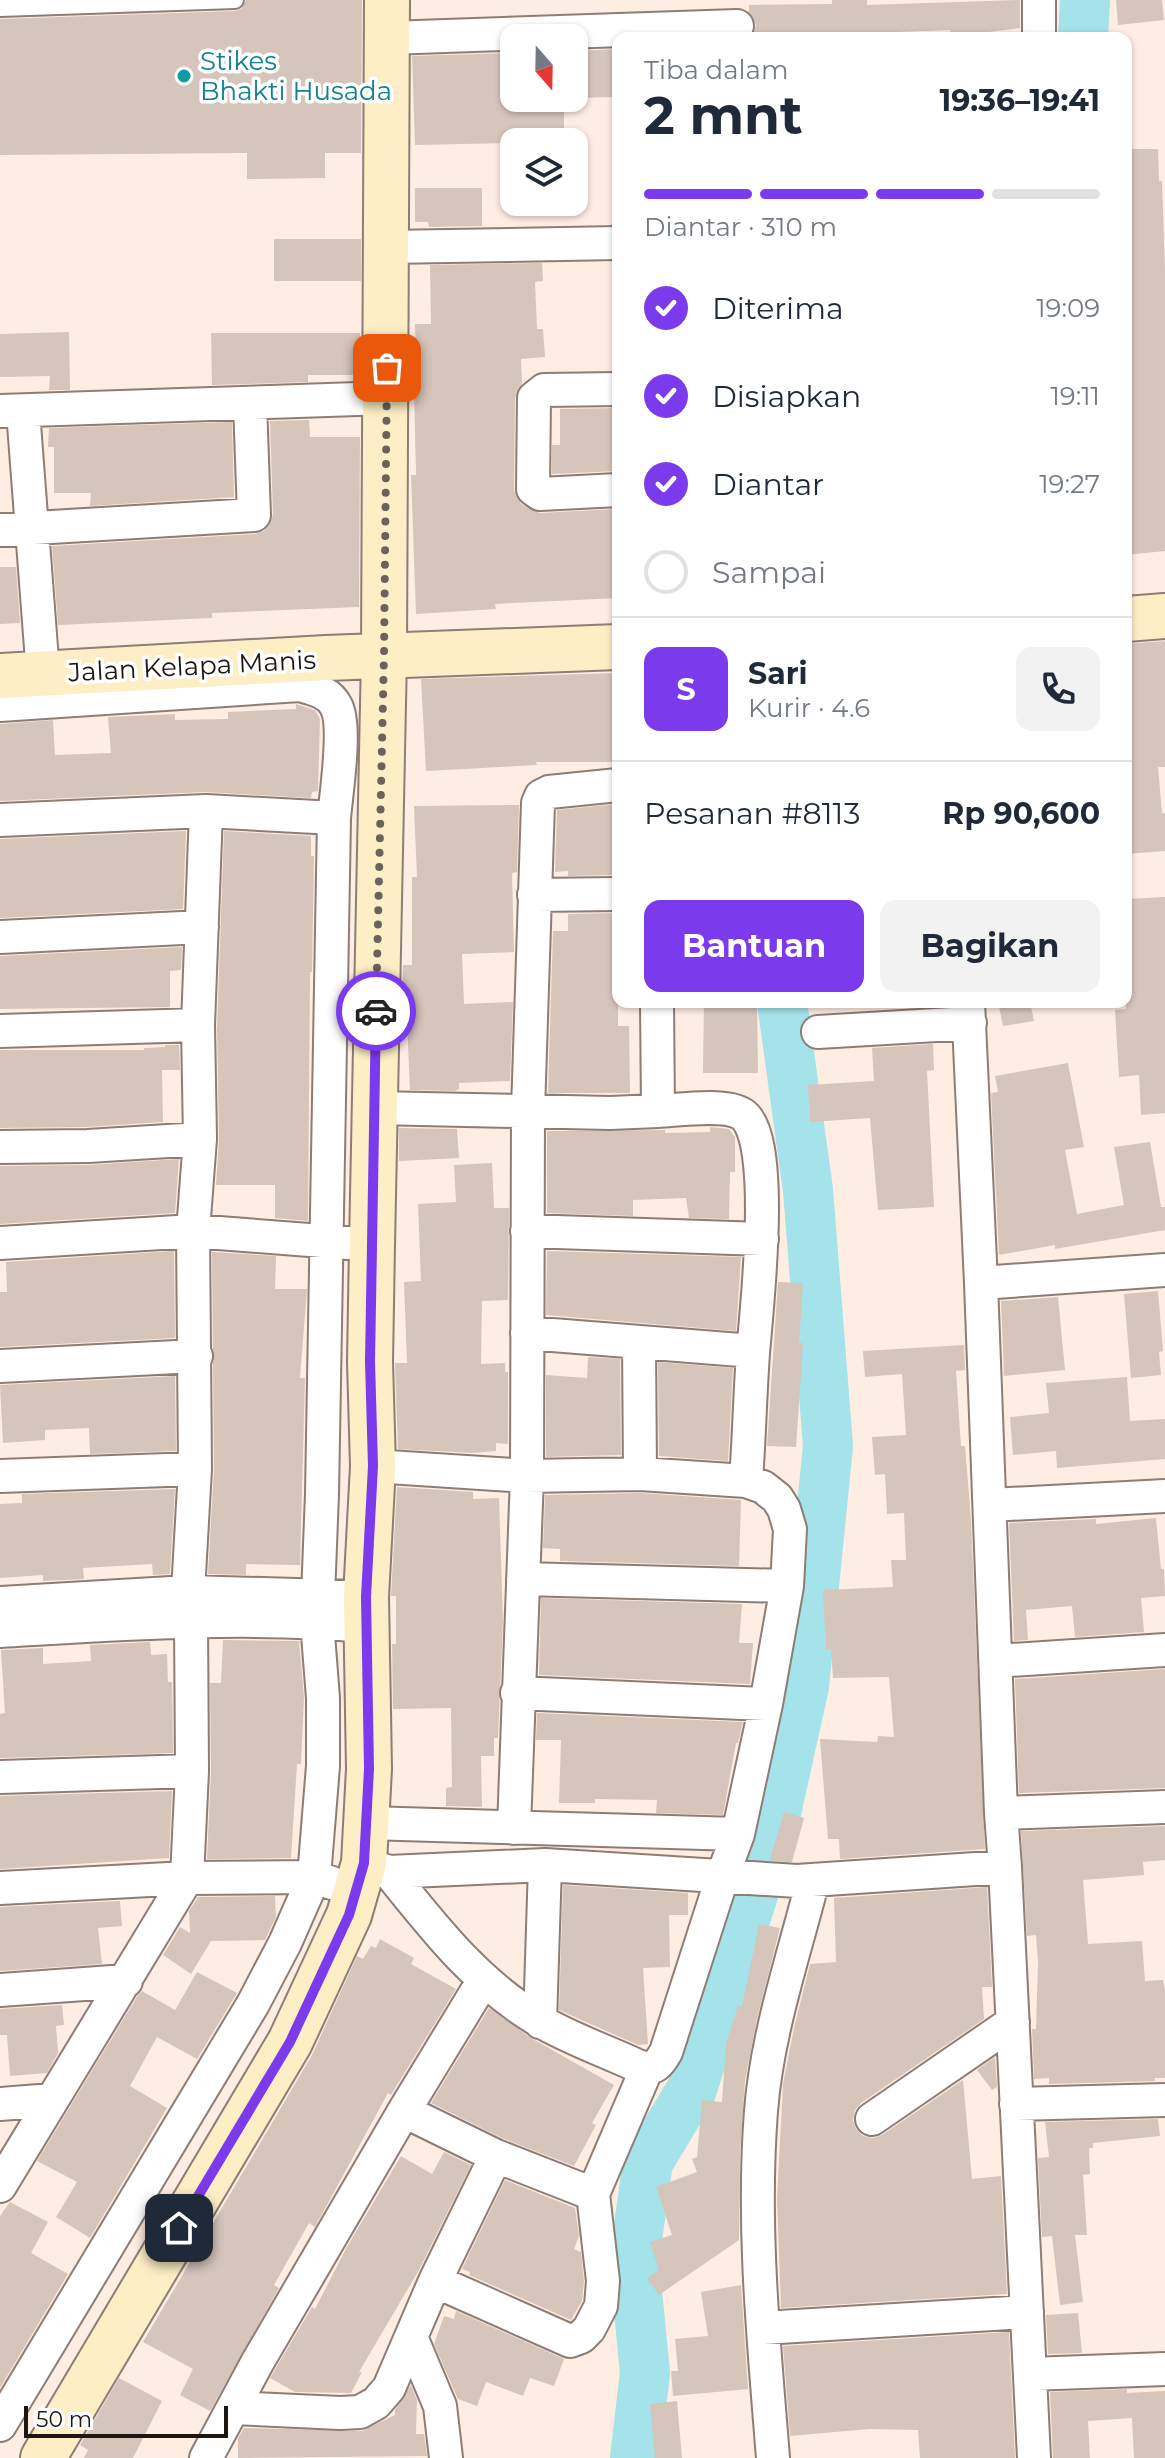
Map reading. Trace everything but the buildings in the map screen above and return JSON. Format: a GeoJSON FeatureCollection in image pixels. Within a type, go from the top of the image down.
{"type":"FeatureCollection","features":[{"type":"Feature","properties":{"kind":"street"},"geometry":{"type":"LineString","coordinates":[[1039,0],[1039,32]]}},
{"type":"Feature","properties":{"kind":"street"},"geometry":{"type":"LineString","coordinates":[[43,2458],[290,2042],[349,1915],[369,1862],[366,1612],[373,1466],[370,1362],[384,655],[387,19],[737,21]]}},
{"type":"Feature","properties":{"kind":"street"},"geometry":{"type":"LineString","coordinates":[[388,247],[612,243]]}},
{"type":"Feature","properties":{"kind":"street"},"geometry":{"type":"LineString","coordinates":[[612,389],[539,392],[534,398],[533,474],[533,489],[540,494],[612,490]]}},
{"type":"Feature","properties":{"kind":"street"},"geometry":{"type":"LineString","coordinates":[[43,674],[32,529],[12,411],[387,398]]}},
{"type":"Feature","properties":{"kind":"street"},"geometry":{"type":"LineString","coordinates":[[0,530],[254,515],[250,403]]}},
{"type":"Feature","properties":{"kind":"street"},"geometry":{"type":"LineString","coordinates":[[1132,619],[1165,616]]}},
{"type":"Feature","properties":{"kind":"street","name":"Jalan Kelapa Manis"},"geometry":{"type":"LineString","coordinates":[[0,676],[384,655],[612,647]]}},
{"type":"Feature","properties":{"kind":"street"},"geometry":{"type":"LineString","coordinates":[[0,705],[300,685],[321,690],[337,707],[341,739],[334,818],[318,1608],[323,1766],[314,1877],[285,1943],[253,2004],[0,2425]]}},
{"type":"Feature","properties":{"kind":"street"},"geometry":{"type":"LineString","coordinates":[[514,1828],[527,1476],[528,1111],[538,803],[541,796],[549,792],[612,786]]}},
{"type":"Feature","properties":{"kind":"street"},"geometry":{"type":"LineString","coordinates":[[0,820],[206,811],[334,818]]}},
{"type":"Feature","properties":{"kind":"street"},"geometry":{"type":"LineString","coordinates":[[0,2186],[187,1878],[192,1771],[190,1606],[195,1469],[193,1231],[200,1139],[198,1025],[206,811]]}},
{"type":"Feature","properties":{"kind":"street"},"geometry":{"type":"LineString","coordinates":[[534,895],[612,894]]}},
{"type":"Feature","properties":{"kind":"street"},"geometry":{"type":"LineString","coordinates":[[0,937],[202,927]]}},
{"type":"Feature","properties":{"kind":"street"},"geometry":{"type":"LineString","coordinates":[[657,1008],[658,1111]]}},
{"type":"Feature","properties":{"kind":"street"},"geometry":{"type":"LineString","coordinates":[[818,1032],[969,1012],[1001,1813],[1034,2458]]}},
{"type":"Feature","properties":{"kind":"street"},"geometry":{"type":"LineString","coordinates":[[0,1031],[198,1025]]}},
{"type":"Feature","properties":{"kind":"street"},"geometry":{"type":"LineString","coordinates":[[375,1108],[610,1113],[724,1109],[740,1113],[748,1119],[759,1159],[762,1270],[753,1351],[746,1481]]}},
{"type":"Feature","properties":{"kind":"street"},"geometry":{"type":"LineString","coordinates":[[0,1147],[88,1146],[200,1139]]}},
{"type":"Feature","properties":{"kind":"street"},"geometry":{"type":"LineString","coordinates":[[0,1243],[193,1231],[372,1245]]}},
{"type":"Feature","properties":{"kind":"street"},"geometry":{"type":"LineString","coordinates":[[527,1231],[762,1239]]}},
{"type":"Feature","properties":{"kind":"street"},"geometry":{"type":"LineString","coordinates":[[981,1283],[1165,1270]]}},
{"type":"Feature","properties":{"kind":"street"},"geometry":{"type":"LineString","coordinates":[[527,1333],[753,1351]]}},
{"type":"Feature","properties":{"kind":"street"},"geometry":{"type":"LineString","coordinates":[[639,1343],[640,1474]]}},
{"type":"Feature","properties":{"kind":"street"},"geometry":{"type":"LineString","coordinates":[[0,1366],[196,1356]]}},
{"type":"Feature","properties":{"kind":"street"},"geometry":{"type":"LineString","coordinates":[[369,1862],[483,1981],[540,2022],[647,2068],[659,2065],[734,1876],[738,1834],[787,1586],[790,1529],[777,1498],[763,1487],[746,1481],[640,1474],[527,1476],[373,1466]]}},
{"type":"Feature","properties":{"kind":"street"},"geometry":{"type":"LineString","coordinates":[[0,1476],[195,1469]]}},
{"type":"Feature","properties":{"kind":"street"},"geometry":{"type":"LineString","coordinates":[[990,1505],[1165,1496]]}},
{"type":"Feature","properties":{"kind":"street"},"geometry":{"type":"LineString","coordinates":[[523,1579],[787,1586]]}},
{"type":"Feature","properties":{"kind":"street"},"geometry":{"type":"LineString","coordinates":[[0,1603],[318,1608],[366,1612]]}},
{"type":"Feature","properties":{"kind":"street"},"geometry":{"type":"LineString","coordinates":[[0,1631],[190,1606]]}},
{"type":"Feature","properties":{"kind":"street"},"geometry":{"type":"LineString","coordinates":[[996,1661],[1165,1650]]}},
{"type":"Feature","properties":{"kind":"street"},"geometry":{"type":"LineString","coordinates":[[517,1693],[766,1704]]}},
{"type":"Feature","properties":{"kind":"street"},"geometry":{"type":"LineString","coordinates":[[0,1777],[192,1771]]}},
{"type":"Feature","properties":{"kind":"street"},"geometry":{"type":"LineString","coordinates":[[1001,1813],[1165,1807]]}},
{"type":"Feature","properties":{"kind":"street"},"geometry":{"type":"LineString","coordinates":[[0,1888],[187,1878],[314,1877],[514,1828],[738,1834]]}},
{"type":"Feature","properties":{"kind":"street"},"geometry":{"type":"LineString","coordinates":[[369,1862],[545,1865],[805,1880],[1005,1867]]}},
{"type":"Feature","properties":{"kind":"street"},"geometry":{"type":"LineString","coordinates":[[540,2022],[545,1865]]}},
{"type":"Feature","properties":{"kind":"street"},"geometry":{"type":"LineString","coordinates":[[773,2458],[763,2328],[759,2183],[761,2110],[805,1880]]}},
{"type":"Feature","properties":{"kind":"street"},"geometry":{"type":"LineString","coordinates":[[0,1990],[126,1981]]}},
{"type":"Feature","properties":{"kind":"street"},"geometry":{"type":"LineString","coordinates":[[206,2458],[257,2363],[483,1981]]}},
{"type":"Feature","properties":{"kind":"street"},"geometry":{"type":"LineString","coordinates":[[872,2119],[1013,2022]]}},
{"type":"Feature","properties":{"kind":"street"},"geometry":{"type":"LineString","coordinates":[[435,2281],[570,2341],[581,2337],[589,2329],[601,2306],[603,2281],[593,2194],[647,2068]]}},
{"type":"Feature","properties":{"kind":"street"},"geometry":{"type":"LineString","coordinates":[[0,2104],[52,2100]]}},
{"type":"Feature","properties":{"kind":"street"},"geometry":{"type":"LineString","coordinates":[[1016,2104],[1165,2100]]}},
{"type":"Feature","properties":{"kind":"street"},"geometry":{"type":"LineString","coordinates":[[404,2111],[496,2156],[593,2194]]}},
{"type":"Feature","properties":{"kind":"street"},"geometry":{"type":"LineString","coordinates":[[233,2408],[360,2412],[376,2403],[389,2388],[435,2281],[496,2156]]}},
{"type":"Feature","properties":{"kind":"street"},"geometry":{"type":"LineString","coordinates":[[763,2328],[1027,2312]]}},
{"type":"Feature","properties":{"kind":"street"},"geometry":{"type":"LineString","coordinates":[[411,2337],[440,2406],[446,2458]]}},
{"type":"Feature","properties":{"kind":"street"},"geometry":{"type":"LineString","coordinates":[[1030,2374],[1165,2369]]}},
{"type":"Feature","properties":{"kind":"lane"},"geometry":{"type":"LineString","coordinates":[[0,8],[235,0]]}},
{"type":"Feature","properties":{"kind":"waterway"},"geometry":{"type":"LineString","coordinates":[[1083,32],[1085,0]]}},
{"type":"Feature","properties":{"kind":"waterway"},"geometry":{"type":"LineString","coordinates":[[635,2458],[645,2373],[634,2260],[648,2162],[692,2089],[770,1840],[804,1686],[828,1446],[808,1190],[783,1008]]}},
{"type":"Feature","properties":{"kind":"way so far"},"geometry":{"type":"LineString","coordinates":[[376,1011],[387,368]]}},
{"type":"Feature","properties":{"kind":"place","name":"Stikes Bhakti Husada"},"geometry":{"type":"Point","coordinates":[184,76]}},
{"type":"Feature","properties":{"kind":"route"},"geometry":{"type":"LineString","coordinates":[[179,2228],[290,2042],[349,1915],[364,1863],[369,1769],[366,1597],[373,1466],[370,1362],[376,1011]]}}]}
